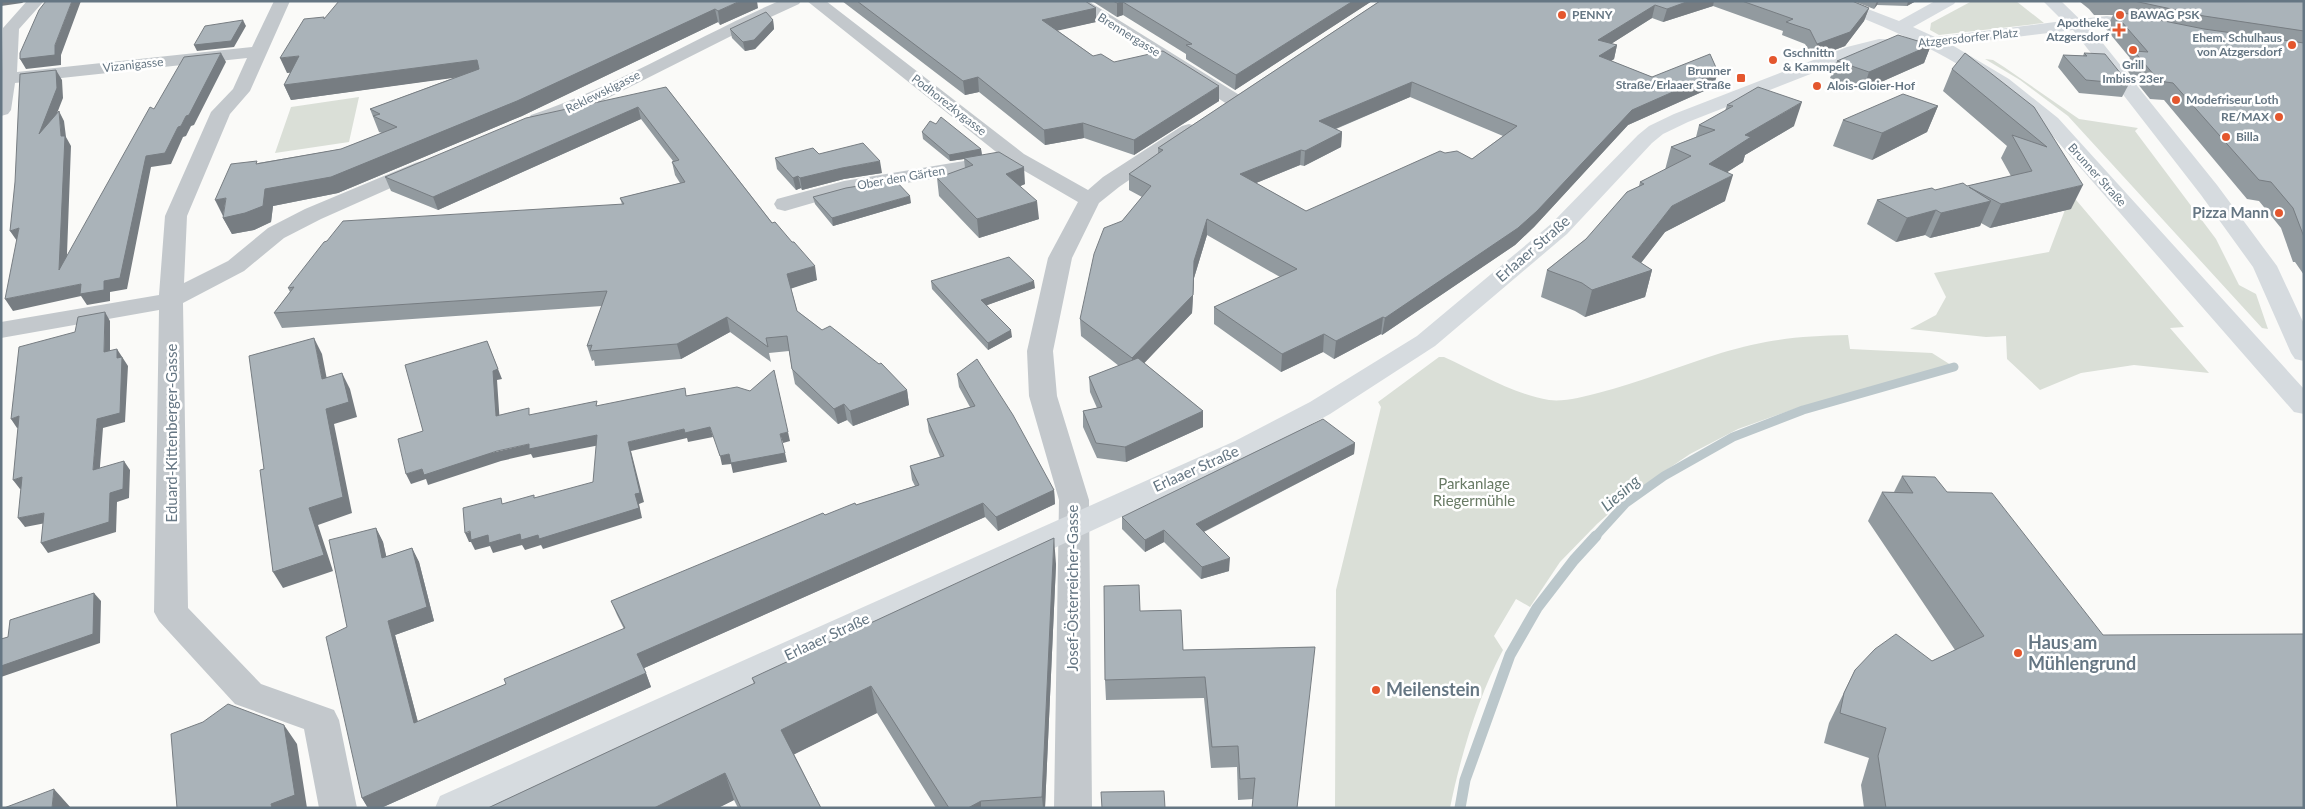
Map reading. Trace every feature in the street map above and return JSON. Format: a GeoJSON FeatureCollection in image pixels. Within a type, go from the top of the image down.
{"type":"FeatureCollection","features":[{"type":"Feature","properties":{"kind":"main road","name":"Atzgersdorfer Platz"},"geometry":{"type":"LineString","coordinates":[[1879,44],[1898,28],[1948,1]]}},
{"type":"Feature","properties":{"kind":"main road"},"geometry":{"type":"LineString","coordinates":[[2051,1],[2077,24],[2209,190],[2265,266],[2304,353]]}},
{"type":"Feature","properties":{"kind":"main road","name":"Brunner Straße"},"geometry":{"type":"LineString","coordinates":[[1830,3],[1898,28],[1930,43],[1976,66],[2013,89],[2051,122],[2304,406]]}},
{"type":"Feature","properties":{"kind":"main road","name":"Atzgersdorfer Platz"},"geometry":{"type":"LineString","coordinates":[[1879,44],[1930,43],[2107,21],[2160,31]]}},
{"type":"Feature","properties":{"kind":"main road","name":"Erlaaer Straße"},"geometry":{"type":"LineString","coordinates":[[454,808],[1245,448],[1320,408],[1426,340],[1560,229],[1656,130],[1681,118],[1801,71],[1853,51],[1879,44]]}},
{"type":"Feature","properties":{"kind":"street"},"geometry":{"type":"LineString","coordinates":[[1,110],[7,78],[6,27],[36,1]]}},
{"type":"Feature","properties":{"kind":"street","name":"Eduard-Kittenberger-Gasse"},"geometry":{"type":"LineString","coordinates":[[282,1],[241,91],[221,112],[176,216],[171,300],[172,612],[248,694],[321,720],[338,808]]}},
{"type":"Feature","properties":{"kind":"street","name":"Reklewskigasse"},"geometry":{"type":"LineString","coordinates":[[517,126],[577,106],[743,23],[793,1]]}},
{"type":"Feature","properties":{"kind":"street","name":"Podhorezkygasse"},"geometry":{"type":"LineString","coordinates":[[815,1],[1017,158],[1090,200]]}},
{"type":"Feature","properties":{"kind":"street","name":"Brennergasse"},"geometry":{"type":"LineString","coordinates":[[1076,1],[1234,100]]}},
{"type":"Feature","properties":{"kind":"street","name":"Vizanigasse"},"geometry":{"type":"LineString","coordinates":[[7,78],[258,52]]}},
{"type":"Feature","properties":{"kind":"street"},"geometry":{"type":"LineString","coordinates":[[1217,111],[1250,90]]}},
{"type":"Feature","properties":{"kind":"street","name":"Josef-Österreicher-Gasse"},"geometry":{"type":"LineString","coordinates":[[1073,808],[1074,500],[1043,396],[1040,351],[1060,258],[1090,200],[1111,182],[1201,122]]}},
{"type":"Feature","properties":{"kind":"street","name":"Ober den Gärten"},"geometry":{"type":"LineString","coordinates":[[785,204],[844,188],[1017,158]]}},
{"type":"Feature","properties":{"kind":"street"},"geometry":{"type":"LineString","coordinates":[[1,330],[171,300],[236,266],[284,229],[313,214],[437,161]]}},
{"type":"Feature","properties":{"kind":"green space"},"geometry":{"type":"Polygon","coordinates":[[[1972,1],[2016,1],[2044,23],[1939,35],[1930,30],[1931,23],[1972,1]]]}},
{"type":"Feature","properties":{"kind":"green space"},"geometry":{"type":"Polygon","coordinates":[[[1985,59],[1993,60],[2004,67],[2079,119],[2138,128],[2135,131],[2216,239],[2239,285],[2256,294],[2268,329],[2262,328],[2068,116],[2020,80],[1985,59]]]}},
{"type":"Feature","properties":{"kind":"green space"},"geometry":{"type":"Polygon","coordinates":[[[359,97],[349,142],[275,153],[291,107],[359,97]]]}},
{"type":"Feature","properties":{"kind":"green space"},"geometry":{"type":"Polygon","coordinates":[[[2071,194],[2184,327],[2170,328],[2209,373],[2134,365],[2081,373],[2040,390],[2007,359],[2006,336],[1986,337],[1910,329],[1936,315],[1946,297],[1934,273],[2049,252],[2071,194]]]}},
{"type":"Feature","properties":{"kind":"green space","name":"Parkanlage Riegermühle"},"geometry":{"type":"Polygon","coordinates":[[[1848,335],[1850,349],[1932,353],[1951,365],[1797,408],[1738,429],[1690,454],[1631,494],[1597,524],[1560,562],[1530,607],[1516,599],[1494,636],[1503,650],[1478,706],[1459,768],[1450,808],[1335,808],[1336,590],[1381,407],[1378,402],[1439,357],[1444,357],[1522,393],[1549,400],[1561,400],[1580,398],[1614,389],[1753,344],[1799,337],[1848,335]]]}},
{"type":"Feature","properties":{"kind":"building"},"geometry":{"type":"Polygon","coordinates":[[[46,1],[72,1],[55,45],[55,55],[20,59],[20,53],[39,10],[46,1]]]}},
{"type":"Feature","properties":{"kind":"building"},"geometry":{"type":"Polygon","coordinates":[[[339,1],[740,1],[718,11],[715,9],[517,101],[331,177],[265,189],[263,206],[245,213],[223,218],[226,198],[215,200],[231,164],[257,161],[256,164],[341,149],[397,127],[373,116],[380,114],[370,109],[479,69],[477,60],[284,85],[299,56],[280,58],[304,19],[324,17],[324,19],[339,1]]]}},
{"type":"Feature","properties":{"kind":"building"},"geometry":{"type":"Polygon","coordinates":[[[857,1],[1085,1],[1096,8],[1042,20],[1093,56],[1101,54],[1114,62],[1163,51],[1219,86],[1134,140],[1083,123],[1044,130],[978,77],[963,81],[857,1]]]}},
{"type":"Feature","properties":{"kind":"building"},"geometry":{"type":"Polygon","coordinates":[[[1113,1],[1353,1],[1236,75],[1186,45],[1192,44],[1123,2],[1117,3],[1113,1]]]}},
{"type":"Feature","properties":{"kind":"building"},"geometry":{"type":"Polygon","coordinates":[[[1380,1],[1689,1],[1667,9],[1655,5],[1598,40],[1617,45],[1599,56],[1652,77],[1710,54],[1718,72],[1632,110],[1537,211],[1518,228],[1385,318],[1383,317],[1336,341],[1324,334],[1282,354],[1214,307],[1297,269],[1207,219],[1194,261],[1193,295],[1132,358],[1080,319],[1094,254],[1104,228],[1122,221],[1151,186],[1129,174],[1163,150],[1158,148],[1380,1]],[[1412,82],[1319,121],[1342,132],[1305,151],[1301,150],[1240,174],[1306,211],[1440,151],[1445,153],[1457,151],[1472,159],[1517,126],[1412,82]]]}},
{"type":"Feature","properties":{"kind":"building"},"geometry":{"type":"Polygon","coordinates":[[[1742,1],[1852,1],[1869,8],[1850,32],[1817,44],[1810,30],[1786,22],[1793,19],[1742,1]]]}},
{"type":"Feature","properties":{"kind":"building"},"geometry":{"type":"Polygon","coordinates":[[[2134,1],[2304,1],[2304,31],[2204,16],[2134,1]]]}},
{"type":"Feature","properties":{"kind":"building"},"geometry":{"type":"Polygon","coordinates":[[[766,12],[773,20],[754,40],[743,42],[730,29],[766,12]]]}},
{"type":"Feature","properties":{"kind":"building"},"geometry":{"type":"Polygon","coordinates":[[[2114,13],[2124,13],[2204,29],[2304,43],[2304,237],[2293,208],[2271,182],[2259,180],[2173,83],[2159,81],[2134,51],[2148,52],[2114,13]]]}},
{"type":"Feature","properties":{"kind":"building"},"geometry":{"type":"Polygon","coordinates":[[[243,20],[231,41],[194,45],[205,26],[243,20]]]}},
{"type":"Feature","properties":{"kind":"building"},"geometry":{"type":"Polygon","coordinates":[[[1898,35],[1931,45],[1869,72],[1837,61],[1898,35]]]}},
{"type":"Feature","properties":{"kind":"building"},"geometry":{"type":"Polygon","coordinates":[[[221,53],[189,115],[186,116],[181,126],[178,127],[165,153],[146,156],[120,278],[104,281],[104,290],[80,294],[81,284],[5,299],[19,228],[10,231],[15,182],[20,74],[56,70],[57,88],[39,134],[59,111],[61,136],[65,136],[59,270],[150,107],[154,109],[184,57],[221,53]]]}},
{"type":"Feature","properties":{"kind":"building"},"geometry":{"type":"Polygon","coordinates":[[[1965,53],[2034,107],[2083,185],[2001,204],[1969,187],[1991,201],[1941,213],[1936,210],[1907,218],[1877,200],[1963,183],[1967,186],[2032,171],[2012,135],[2047,147],[1952,69],[1965,53]]]}},
{"type":"Feature","properties":{"kind":"building"},"geometry":{"type":"Polygon","coordinates":[[[2084,53],[2105,54],[2129,84],[2086,80],[2063,55],[2087,56],[2084,53]]]}},
{"type":"Feature","properties":{"kind":"building"},"geometry":{"type":"Polygon","coordinates":[[[666,87],[772,223],[775,222],[815,266],[787,274],[797,311],[822,330],[830,326],[879,364],[881,363],[907,390],[850,411],[844,404],[834,409],[792,369],[787,336],[766,338],[768,347],[727,317],[677,344],[590,351],[592,345],[587,346],[607,291],[274,313],[294,287],[288,288],[343,221],[624,204],[620,198],[685,182],[672,162],[679,160],[638,107],[433,197],[385,177],[526,118],[666,87]]]}},
{"type":"Feature","properties":{"kind":"building"},"geometry":{"type":"Polygon","coordinates":[[[1758,87],[1802,102],[1745,135],[1751,137],[1709,164],[1733,175],[1672,206],[1632,257],[1652,270],[1592,290],[1582,283],[1547,270],[1586,239],[1627,192],[1644,184],[1640,182],[1691,156],[1671,147],[1715,130],[1699,125],[1733,106],[1727,105],[1758,87]]]}},
{"type":"Feature","properties":{"kind":"building"},"geometry":{"type":"Polygon","coordinates":[[[1903,94],[1938,106],[1882,133],[1843,120],[1903,94]]]}},
{"type":"Feature","properties":{"kind":"building"},"geometry":{"type":"Polygon","coordinates":[[[941,117],[981,149],[949,155],[922,132],[930,121],[936,124],[941,117]]]}},
{"type":"Feature","properties":{"kind":"building"},"geometry":{"type":"Polygon","coordinates":[[[863,143],[880,161],[793,178],[775,158],[813,148],[819,154],[863,143]]]}},
{"type":"Feature","properties":{"kind":"building"},"geometry":{"type":"Polygon","coordinates":[[[999,152],[1024,167],[1006,174],[1037,201],[977,219],[937,178],[973,165],[964,158],[999,152]]]}},
{"type":"Feature","properties":{"kind":"building"},"geometry":{"type":"Polygon","coordinates":[[[895,180],[910,196],[832,218],[813,197],[846,188],[895,180]]]}},
{"type":"Feature","properties":{"kind":"building"},"geometry":{"type":"Polygon","coordinates":[[[1009,257],[1034,281],[981,300],[1011,330],[988,343],[931,281],[1009,257]]]}},
{"type":"Feature","properties":{"kind":"building"},"geometry":{"type":"Polygon","coordinates":[[[105,312],[104,352],[117,349],[117,358],[122,357],[120,413],[97,419],[93,470],[124,461],[123,489],[110,493],[109,522],[41,543],[44,513],[18,518],[22,477],[13,480],[19,416],[11,419],[19,347],[75,332],[78,317],[105,312]]]}},
{"type":"Feature","properties":{"kind":"building"},"geometry":{"type":"Polygon","coordinates":[[[314,338],[322,379],[342,373],[349,402],[326,409],[343,497],[309,508],[324,555],[273,572],[260,470],[264,469],[249,356],[314,338]]]}},
{"type":"Feature","properties":{"kind":"building"},"geometry":{"type":"Polygon","coordinates":[[[487,341],[498,369],[493,371],[496,416],[529,408],[529,415],[597,401],[596,406],[685,388],[686,396],[737,387],[750,391],[774,370],[788,432],[780,434],[785,453],[731,463],[729,454],[720,456],[710,427],[685,433],[684,429],[628,442],[640,493],[635,494],[639,508],[539,539],[538,535],[521,540],[520,534],[489,543],[488,535],[471,540],[470,531],[465,533],[463,508],[501,498],[502,504],[534,495],[534,498],[593,482],[597,435],[529,449],[529,444],[497,451],[424,475],[422,469],[406,474],[398,439],[423,431],[405,365],[487,341]]]}},
{"type":"Feature","properties":{"kind":"building"},"geometry":{"type":"Polygon","coordinates":[[[1138,358],[1203,411],[1125,447],[1096,443],[1083,411],[1102,407],[1089,377],[1138,358]]]}},
{"type":"Feature","properties":{"kind":"building"},"geometry":{"type":"Polygon","coordinates":[[[977,359],[1013,415],[1054,490],[996,517],[983,503],[637,654],[646,673],[362,798],[326,637],[347,627],[329,540],[376,528],[382,558],[412,548],[427,607],[388,621],[414,723],[506,684],[504,679],[625,628],[611,601],[823,513],[825,515],[855,503],[856,505],[919,485],[910,466],[944,456],[927,419],[975,406],[957,374],[977,359]]]}},
{"type":"Feature","properties":{"kind":"building"},"geometry":{"type":"Polygon","coordinates":[[[1323,419],[1355,443],[1196,524],[1230,558],[1202,567],[1164,530],[1145,540],[1122,517],[1323,419]]]}},
{"type":"Feature","properties":{"kind":"building","name":"Haus am Mühlengrund"},"geometry":{"type":"Polygon","coordinates":[[[1902,476],[1935,477],[1947,492],[1992,493],[2103,635],[2304,634],[2304,808],[1886,808],[1878,756],[1886,728],[1840,713],[1844,693],[1855,670],[1875,649],[1896,634],[1932,661],[1984,636],[1882,492],[1913,493],[1902,476]]]}},
{"type":"Feature","properties":{"kind":"building"},"geometry":{"type":"Polygon","coordinates":[[[1054,538],[1042,797],[981,801],[968,808],[949,808],[871,686],[781,730],[821,808],[741,808],[725,773],[654,808],[488,808],[755,683],[752,678],[1054,538]]]}},
{"type":"Feature","properties":{"kind":"building"},"geometry":{"type":"Polygon","coordinates":[[[1139,585],[1140,611],[1181,610],[1183,650],[1315,647],[1297,808],[1252,808],[1255,778],[1240,779],[1238,746],[1212,747],[1205,677],[1105,680],[1104,586],[1139,585]]]}},
{"type":"Feature","properties":{"kind":"building"},"geometry":{"type":"Polygon","coordinates":[[[94,593],[93,634],[1,666],[1,639],[8,637],[10,620],[94,593]]]}},
{"type":"Feature","properties":{"kind":"building"},"geometry":{"type":"Polygon","coordinates":[[[228,704],[284,725],[295,795],[271,804],[272,808],[177,808],[171,734],[203,722],[228,704]]]}},
{"type":"Feature","properties":{"kind":"building"},"geometry":{"type":"Polygon","coordinates":[[[54,789],[52,808],[4,808],[54,789]]]}},
{"type":"Feature","properties":{"kind":"building"},"geometry":{"type":"Polygon","coordinates":[[[1164,791],[1165,808],[1102,808],[1101,792],[1164,791]]]}},
{"type":"Feature","properties":{"kind":"waterway","name":"Liesing"},"geometry":{"type":"LineString","coordinates":[[1595,537],[1626,503],[1664,476],[1733,437],[1803,410],[1954,367]]}},
{"type":"Feature","properties":{"kind":"waterway","name":"Liesing"},"geometry":{"type":"LineString","coordinates":[[1460,808],[1465,780],[1510,655],[1537,608],[1574,560],[1596,536]]}},
{"type":"Feature","properties":{"kind":"place","name":"PENNY"},"geometry":{"type":"Point","coordinates":[1562,15]}},
{"type":"Feature","properties":{"kind":"place","name":"BAWAG PSK"},"geometry":{"type":"Point","coordinates":[2120,15]}},
{"type":"Feature","properties":{"kind":"place","name":"Apotheke Atzgersdorf"},"geometry":{"type":"Point","coordinates":[2119,30]}},
{"type":"Feature","properties":{"kind":"place","name":"Ehem. Schulhaus von Atzgersdorf"},"geometry":{"type":"Point","coordinates":[2292,45]}},
{"type":"Feature","properties":{"kind":"place","name":"Grill Imbiss 23er"},"geometry":{"type":"Point","coordinates":[2133,50]}},
{"type":"Feature","properties":{"kind":"place","name":"Gschnittn & Kammpelt"},"geometry":{"type":"Point","coordinates":[1773,60]}},
{"type":"Feature","properties":{"kind":"place","name":"Brunner Straße/Erlaaer Straße"},"geometry":{"type":"Point","coordinates":[1741,78]}},
{"type":"Feature","properties":{"kind":"place","name":"Alois-Gloier-Hof"},"geometry":{"type":"Point","coordinates":[1817,86]}},
{"type":"Feature","properties":{"kind":"place","name":"Modefriseur Loth"},"geometry":{"type":"Point","coordinates":[2176,100]}},
{"type":"Feature","properties":{"kind":"place","name":"RE/MAX"},"geometry":{"type":"Point","coordinates":[2279,117]}},
{"type":"Feature","properties":{"kind":"place","name":"Billa"},"geometry":{"type":"Point","coordinates":[2226,137]}},
{"type":"Feature","properties":{"kind":"place","name":"Pizza Mann"},"geometry":{"type":"Point","coordinates":[2279,213]}},
{"type":"Feature","properties":{"kind":"place","name":"Haus am Mühlengrund"},"geometry":{"type":"Point","coordinates":[2018,653]}},
{"type":"Feature","properties":{"kind":"place","name":"Meilenstein"},"geometry":{"type":"Point","coordinates":[1376,690]}}]}
